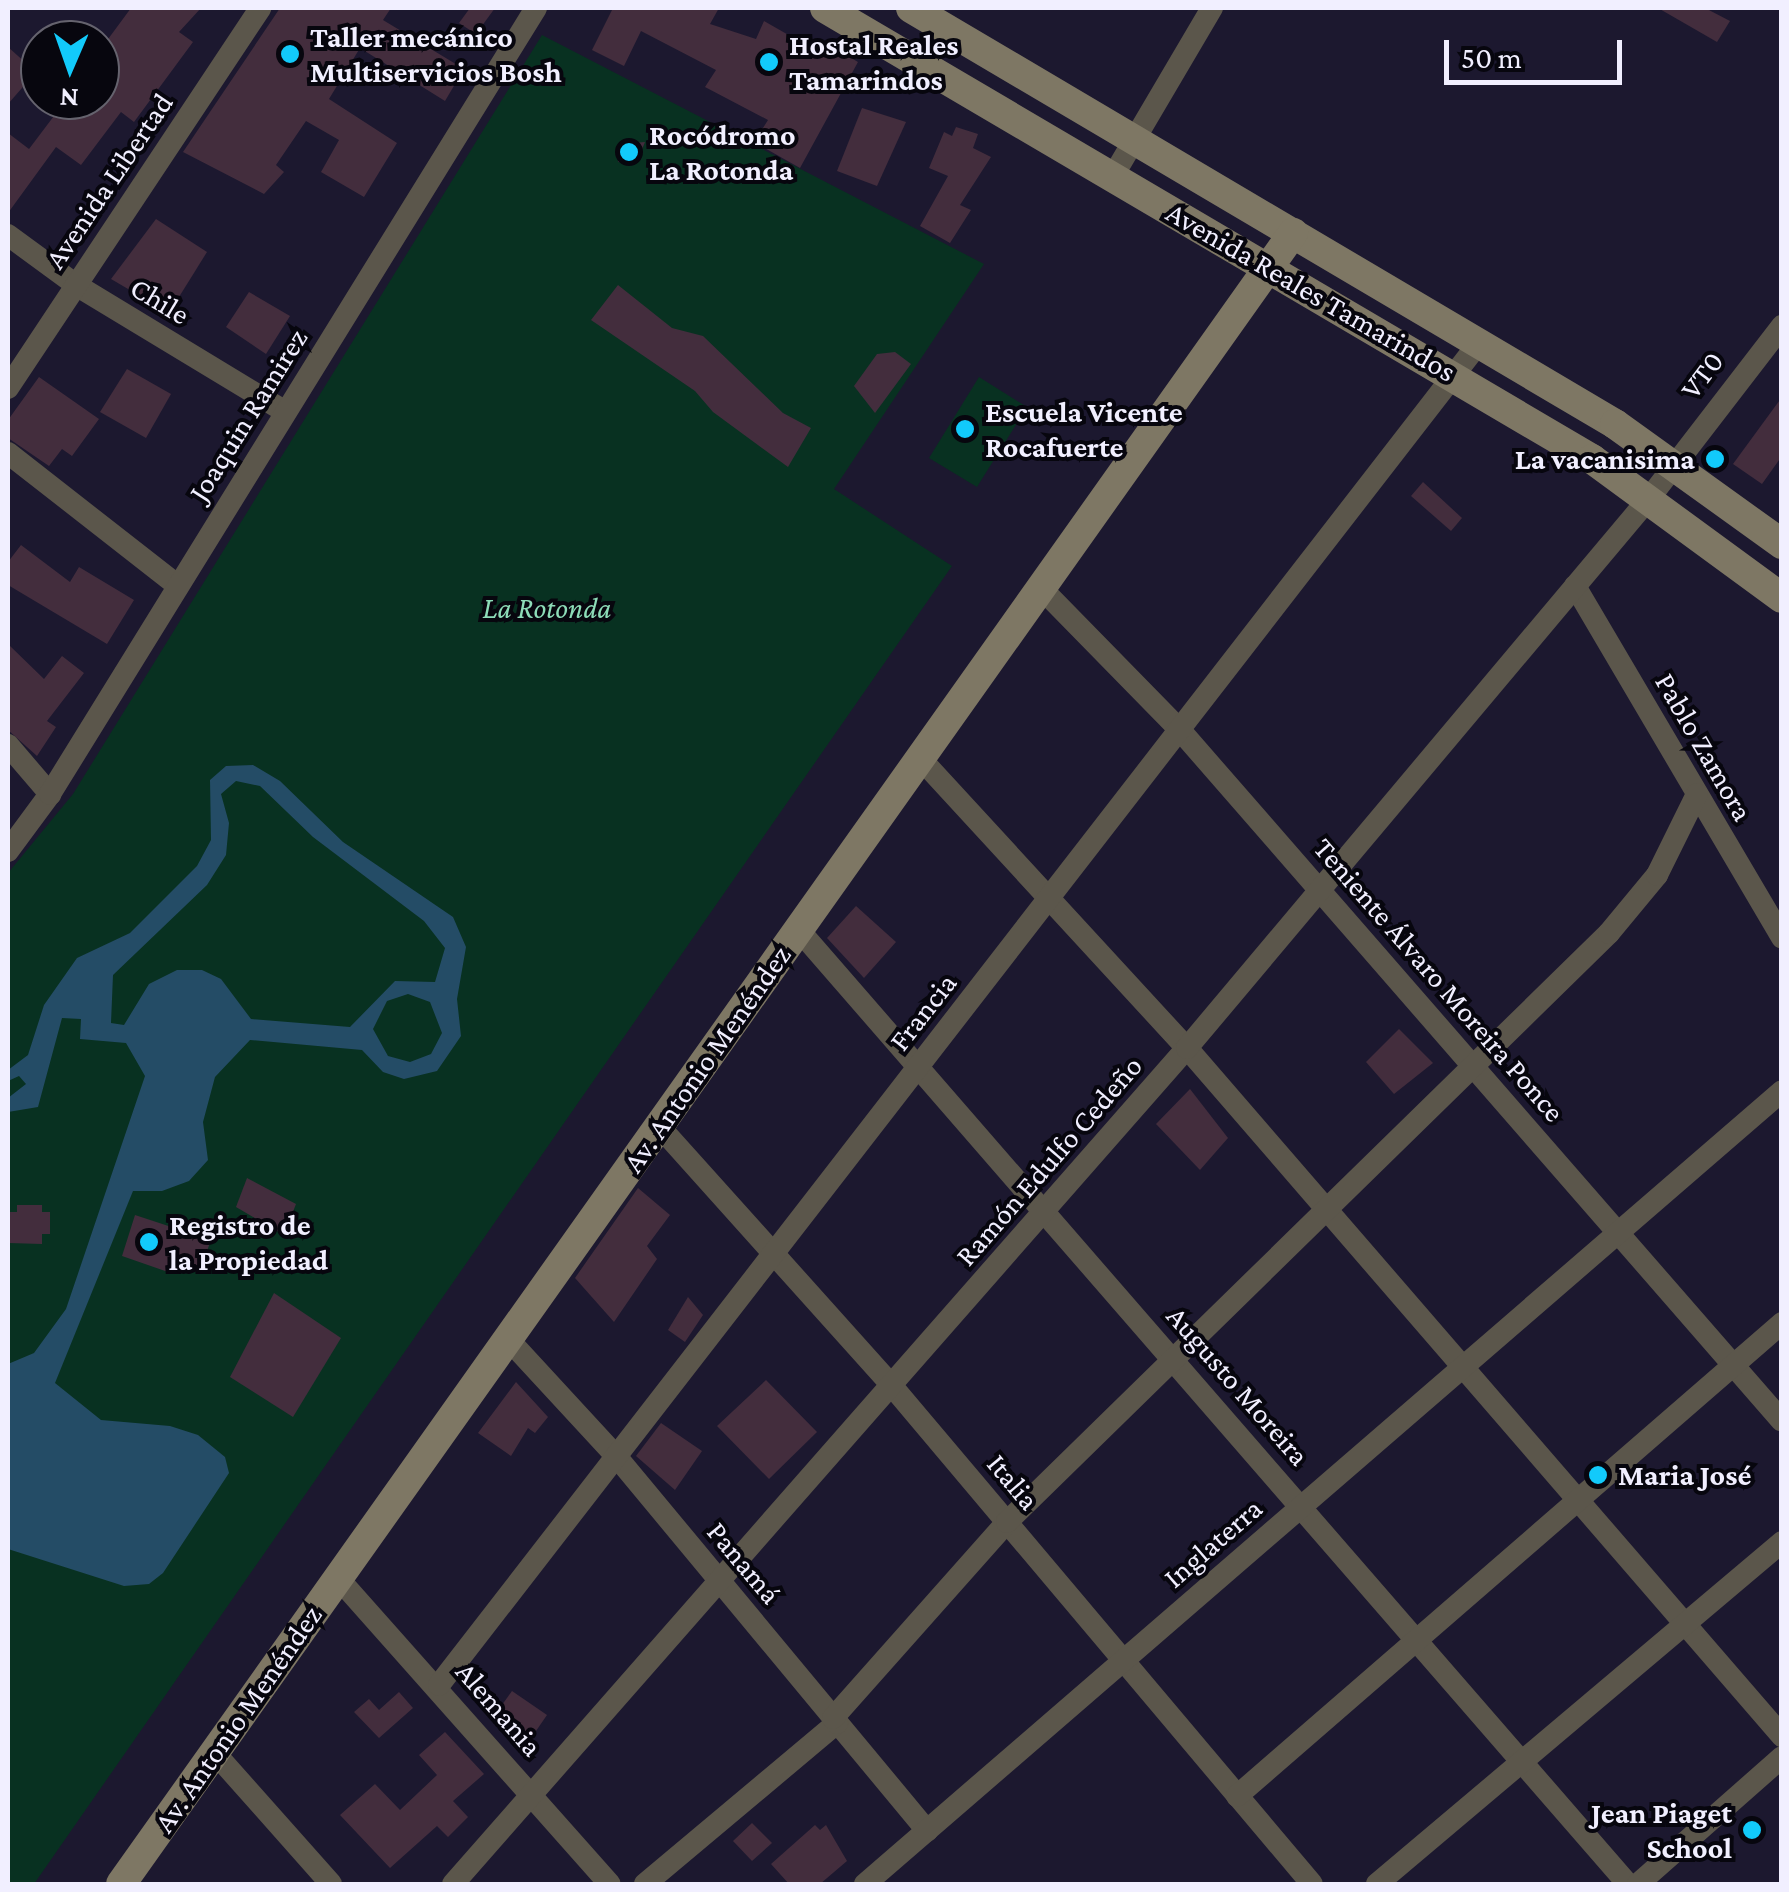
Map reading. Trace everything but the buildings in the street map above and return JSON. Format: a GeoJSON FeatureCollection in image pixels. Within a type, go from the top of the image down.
{"type":"FeatureCollection","features":[{"type":"Feature","properties":{"kind":"main road","name":"Avenida Reales Tamarindos"},"geometry":{"type":"LineString","coordinates":[[825,8],[1269,266],[1651,496],[1782,598]]}},
{"type":"Feature","properties":{"kind":"main road","name":"Avenida Reales Tamarindos"},"geometry":{"type":"LineString","coordinates":[[911,8],[1675,463],[1782,544]]}},
{"type":"Feature","properties":{"kind":"main road","name":"Av. Antonio Menéndez"},"geometry":{"type":"LineString","coordinates":[[120,1884],[1293,233]]}},
{"type":"Feature","properties":{"kind":"street","name":"Avenida Libertad"},"geometry":{"type":"LineString","coordinates":[[8,388],[260,8]]}},
{"type":"Feature","properties":{"kind":"street","name":"Joaquin Ramirez"},"geometry":{"type":"LineString","coordinates":[[8,851],[50,794],[536,8]]}},
{"type":"Feature","properties":{"kind":"street"},"geometry":{"type":"LineString","coordinates":[[1113,176],[1212,8]]}},
{"type":"Feature","properties":{"kind":"street","name":"Chile"},"geometry":{"type":"LineString","coordinates":[[8,235],[76,284],[286,412]]}},
{"type":"Feature","properties":{"kind":"street","name":"VT0"},"geometry":{"type":"LineString","coordinates":[[1675,463],[1782,326]]}},
{"type":"Feature","properties":{"kind":"street","name":"Francia"},"geometry":{"type":"LineString","coordinates":[[439,1685],[1478,344]]}},
{"type":"Feature","properties":{"kind":"street"},"geometry":{"type":"LineString","coordinates":[[8,453],[178,586]]}},
{"type":"Feature","properties":{"kind":"street","name":"Ramón Edulfo Cedeño"},"geometry":{"type":"LineString","coordinates":[[453,1884],[1187,1048],[1675,463]]}},
{"type":"Feature","properties":{"kind":"street","name":"Pablo Zamora"},"geometry":{"type":"LineString","coordinates":[[1575,586],[1782,938]]}},
{"type":"Feature","properties":{"kind":"street","name":"Teniente Álvaro Moreira Ponce"},"geometry":{"type":"LineString","coordinates":[[1041,588],[1180,730],[1782,1421]]}},
{"type":"Feature","properties":{"kind":"street"},"geometry":{"type":"LineString","coordinates":[[8,745],[50,794]]}},
{"type":"Feature","properties":{"kind":"street"},"geometry":{"type":"LineString","coordinates":[[920,758],[1187,1048],[1782,1736]]}},
{"type":"Feature","properties":{"kind":"street"},"geometry":{"type":"LineString","coordinates":[[645,1884],[835,1721],[1006,1522],[1473,1066],[1644,893],[1697,794]]}},
{"type":"Feature","properties":{"kind":"street","name":"Augusto Moreira"},"geometry":{"type":"LineString","coordinates":[[798,930],[1418,1636],[1628,1884]]}},
{"type":"Feature","properties":{"kind":"street","name":"Inglaterra"},"geometry":{"type":"LineString","coordinates":[[865,1884],[1782,1092]]}},
{"type":"Feature","properties":{"kind":"street","name":"Italia"},"geometry":{"type":"LineString","coordinates":[[659,1126],[892,1386],[1312,1884]]}},
{"type":"Feature","properties":{"kind":"street"},"geometry":{"type":"LineString","coordinates":[[1238,1796],[1576,1498],[1782,1323]]}},
{"type":"Feature","properties":{"kind":"street","name":"Panamá"},"geometry":{"type":"LineString","coordinates":[[508,1339],[616,1456],[927,1831]]}},
{"type":"Feature","properties":{"kind":"street"},"geometry":{"type":"LineString","coordinates":[[1377,1884],[1526,1764],[1782,1542]]}},
{"type":"Feature","properties":{"kind":"street","name":"Alemania"},"geometry":{"type":"LineString","coordinates":[[338,1578],[439,1685],[610,1884]]}},
{"type":"Feature","properties":{"kind":"street"},"geometry":{"type":"LineString","coordinates":[[214,1752],[331,1884]]}},
{"type":"Feature","properties":{"kind":"street"},"geometry":{"type":"LineString","coordinates":[[1638,1884],[1782,1757]]}},
{"type":"Feature","properties":{"kind":"green space","name":"La Rotonda"},"geometry":{"type":"Polygon","coordinates":[[[542,35],[984,264],[834,489],[952,566],[34,1884],[8,1884],[8,873],[73,794],[542,35]]]}},
{"type":"Feature","properties":{"kind":"green space"},"geometry":{"type":"Polygon","coordinates":[[[979,377],[1027,407],[977,487],[929,458],[979,377]]]}},
{"type":"Feature","properties":{"kind":"water"},"geometry":{"type":"Polygon","coordinates":[[[253,765],[280,781],[343,842],[453,917],[466,947],[457,999],[461,1036],[437,1071],[404,1079],[383,1072],[362,1050],[250,1040],[215,1077],[203,1122],[208,1160],[189,1181],[162,1191],[133,1191],[55,1383],[101,1420],[170,1426],[198,1435],[225,1457],[229,1473],[163,1573],[149,1584],[124,1586],[8,1549],[8,1364],[34,1353],[66,1309],[145,1076],[126,1043],[80,1039],[81,1019],[62,1018],[38,1107],[8,1112],[8,1098],[26,1084],[19,1076],[8,1081],[8,1070],[28,1055],[44,1005],[77,958],[130,933],[197,866],[211,840],[210,780],[226,766],[253,765]],[[236,781],[221,794],[229,823],[226,855],[207,885],[113,975],[111,1023],[124,1025],[149,984],[177,970],[202,970],[221,979],[251,1019],[350,1027],[395,981],[435,982],[445,948],[424,921],[313,837],[260,786],[236,781]],[[408,994],[387,1001],[373,1029],[388,1056],[410,1062],[431,1054],[442,1033],[430,1002],[408,994]]]}},
{"type":"Feature","properties":{"kind":"place","name":"Taller mecánico Multiservicios Bosh"},"geometry":{"type":"Point","coordinates":[290,54]}},
{"type":"Feature","properties":{"kind":"place","name":"Hostal Reales Tamarindos"},"geometry":{"type":"Point","coordinates":[769,62]}},
{"type":"Feature","properties":{"kind":"place","name":"Rocódromo La Rotonda"},"geometry":{"type":"Point","coordinates":[629,152]}},
{"type":"Feature","properties":{"kind":"place","name":"Escuela Vicente Rocafuerte"},"geometry":{"type":"Point","coordinates":[965,429]}},
{"type":"Feature","properties":{"kind":"place","name":"La vacanisima"},"geometry":{"type":"Point","coordinates":[1715,459]}},
{"type":"Feature","properties":{"kind":"place","name":"Registro de la Propiedad"},"geometry":{"type":"Point","coordinates":[149,1242]}},
{"type":"Feature","properties":{"kind":"place","name":"Maria José"},"geometry":{"type":"Point","coordinates":[1598,1475]}},
{"type":"Feature","properties":{"kind":"place","name":"Jean Piaget School"},"geometry":{"type":"Point","coordinates":[1752,1830]}}]}
